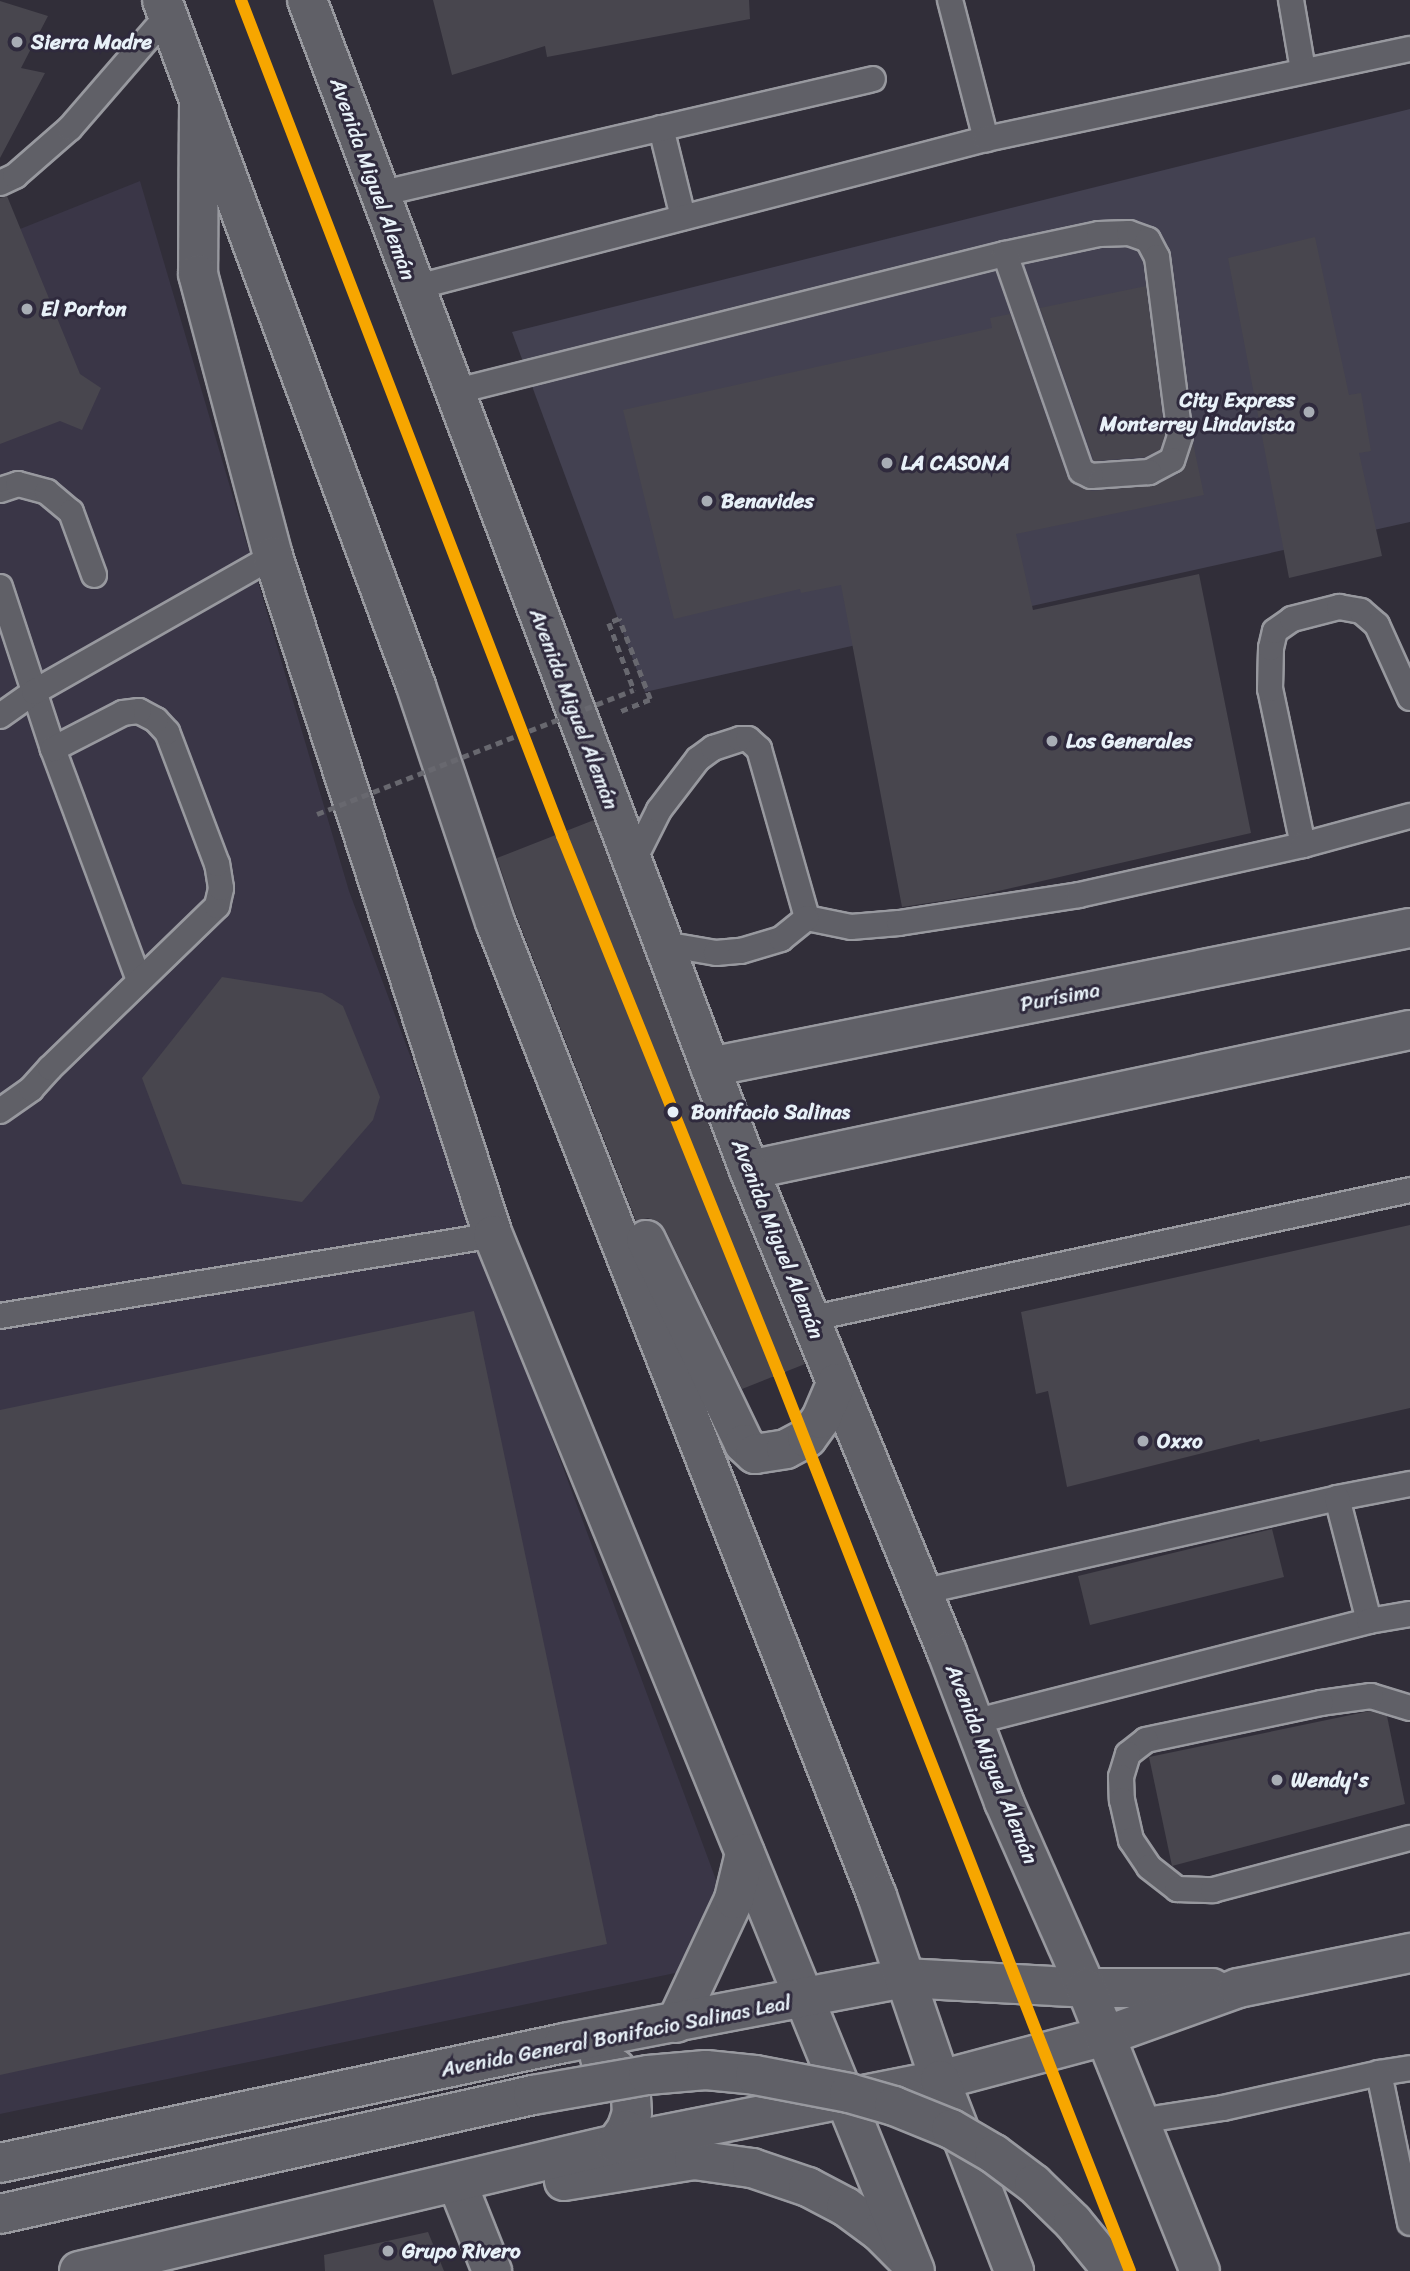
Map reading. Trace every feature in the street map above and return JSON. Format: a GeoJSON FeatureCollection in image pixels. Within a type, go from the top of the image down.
{"type":"FeatureCollection","features":[{"type":"Feature","properties":{"kind":"main road","name":"Avenida Miguel Alemán"},"geometry":{"type":"LineString","coordinates":[[307,0],[413,288],[749,1170],[974,1722],[1004,1802],[1086,1988],[1200,2271]]}},
{"type":"Feature","properties":{"kind":"main road"},"geometry":{"type":"LineString","coordinates":[[165,8],[416,686],[495,922],[877,1896],[940,2080],[1014,2271]]}},
{"type":"Feature","properties":{"kind":"main road"},"geometry":{"type":"LineString","coordinates":[[199,96],[198,274],[272,556],[493,1235],[912,2267]]}},
{"type":"Feature","properties":{"kind":"main road"},"geometry":{"type":"LineString","coordinates":[[495,922],[606,1150],[678,1311],[744,1444],[755,1454],[770,1453],[786,1449],[807,1438],[821,1419],[836,1383]]}},
{"type":"Feature","properties":{"kind":"main road","name":"Purísima"},"geometry":{"type":"LineString","coordinates":[[710,1067],[1410,928]]}},
{"type":"Feature","properties":{"kind":"main road"},"geometry":{"type":"LineString","coordinates":[[749,1170],[1410,1030]]}},
{"type":"Feature","properties":{"kind":"main road"},"geometry":{"type":"LineString","coordinates":[[676,2023],[734,1899],[746,1853]]}},
{"type":"Feature","properties":{"kind":"main road","name":"Avenida General Bonifacio Salinas Leal"},"geometry":{"type":"LineString","coordinates":[[79,2271],[616,2144],[846,2101],[940,2080],[1105,2036],[1238,1988],[1410,1953]]}},
{"type":"Feature","properties":{"kind":"main road","name":"Avenida General Bonifacio Salinas Leal"},"geometry":{"type":"LineString","coordinates":[[0,2163],[565,2043],[904,1978],[1086,1988],[1238,1988]]}},
{"type":"Feature","properties":{"kind":"main road"},"geometry":{"type":"LineString","coordinates":[[565,2043],[603,2059],[625,2081],[631,2096],[632,2113],[626,2130],[616,2144]]}},
{"type":"Feature","properties":{"kind":"main road"},"geometry":{"type":"LineString","coordinates":[[0,2214],[569,2088],[649,2075],[706,2070],[755,2075],[849,2092],[904,2109],[951,2129],[995,2154],[1034,2184],[1073,2222],[1113,2271]]}},
{"type":"Feature","properties":{"kind":"main road"},"geometry":{"type":"LineString","coordinates":[[492,2271],[475,2179],[542,2182],[694,2160],[752,2168],[808,2187],[846,2207],[880,2232],[912,2267]]}},
{"type":"Feature","properties":{"kind":"lane"},"geometry":{"type":"LineString","coordinates":[[950,0],[986,139]]}},
{"type":"Feature","properties":{"kind":"lane"},"geometry":{"type":"LineString","coordinates":[[1291,0],[1303,70]]}},
{"type":"Feature","properties":{"kind":"lane"},"geometry":{"type":"LineString","coordinates":[[0,183],[15,176],[70,128],[165,8]]}},
{"type":"Feature","properties":{"kind":"lane"},"geometry":{"type":"LineString","coordinates":[[413,288],[986,139],[1410,49]]}},
{"type":"Feature","properties":{"kind":"lane"},"geometry":{"type":"LineString","coordinates":[[379,194],[873,79]]}},
{"type":"Feature","properties":{"kind":"lane"},"geometry":{"type":"LineString","coordinates":[[661,128],[683,217]]}},
{"type":"Feature","properties":{"kind":"lane"},"geometry":{"type":"LineString","coordinates":[[453,392],[1005,254],[1098,234],[1129,233],[1148,240],[1157,257],[1180,436],[1172,460],[1149,472],[1091,476],[1080,471],[1005,254]]}},
{"type":"Feature","properties":{"kind":"lane"},"geometry":{"type":"LineString","coordinates":[[0,490],[18,484],[47,492],[71,512],[94,575]]}},
{"type":"Feature","properties":{"kind":"lane"},"geometry":{"type":"LineString","coordinates":[[0,716],[34,692],[272,556]]}},
{"type":"Feature","properties":{"kind":"lane"},"geometry":{"type":"LineString","coordinates":[[0,587],[53,749],[139,980]]}},
{"type":"Feature","properties":{"kind":"lane"},"geometry":{"type":"LineString","coordinates":[[1303,845],[1270,689],[1271,648],[1275,631],[1292,619],[1339,607],[1361,611],[1377,625],[1410,698]]}},
{"type":"Feature","properties":{"kind":"lane"},"geometry":{"type":"LineString","coordinates":[[0,1111],[32,1090],[50,1068],[217,905],[221,888],[217,864],[167,732],[156,720],[139,711],[123,713],[53,749]]}},
{"type":"Feature","properties":{"kind":"lane"},"geometry":{"type":"LineString","coordinates":[[633,862],[659,810],[698,759],[713,748],[740,738],[748,739],[759,749],[807,918]]}},
{"type":"Feature","properties":{"kind":"lane"},"geometry":{"type":"LineString","coordinates":[[807,918],[850,927],[899,923],[1079,895],[1303,845],[1410,816]]}},
{"type":"Feature","properties":{"kind":"lane"},"geometry":{"type":"LineString","coordinates":[[664,944],[716,953],[741,951],[781,939],[807,918]]}},
{"type":"Feature","properties":{"kind":"lane"},"geometry":{"type":"LineString","coordinates":[[810,1319],[1410,1190]]}},
{"type":"Feature","properties":{"kind":"lane"},"geometry":{"type":"LineString","coordinates":[[0,1316],[493,1235]]}},
{"type":"Feature","properties":{"kind":"lane"},"geometry":{"type":"LineString","coordinates":[[921,1592],[1410,1484]]}},
{"type":"Feature","properties":{"kind":"lane"},"geometry":{"type":"LineString","coordinates":[[1337,1498],[1369,1622]]}},
{"type":"Feature","properties":{"kind":"lane"},"geometry":{"type":"LineString","coordinates":[[974,1722],[1410,1614]]}},
{"type":"Feature","properties":{"kind":"lane"},"geometry":{"type":"LineString","coordinates":[[1410,1708],[1371,1696],[1321,1703],[1146,1740],[1128,1754],[1121,1777],[1122,1800],[1131,1840],[1149,1867],[1177,1889],[1213,1890],[1410,1838]]}},
{"type":"Feature","properties":{"kind":"lane"},"geometry":{"type":"LineString","coordinates":[[1139,2121],[1223,2108],[1410,2068]]}},
{"type":"Feature","properties":{"kind":"lane"},"geometry":{"type":"LineString","coordinates":[[1379,2073],[1410,2223]]}},
{"type":"Feature","properties":{"kind":"path"},"geometry":{"type":"LineString","coordinates":[[317,814],[634,690],[609,623],[619,619],[650,699]]}},
{"type":"Feature","properties":{"kind":"shaded area"},"geometry":{"type":"Polygon","coordinates":[[[1410,109],[1410,522],[645,692],[512,332],[1410,109]]]}},
{"type":"Feature","properties":{"kind":"shaded area"},"geometry":{"type":"Polygon","coordinates":[[[140,181],[349,891],[722,1896],[680,1972],[0,2114],[0,237],[140,181]]]}},
{"type":"Feature","properties":{"kind":"building"},"geometry":{"type":"Polygon","coordinates":[[[433,0],[749,0],[750,19],[547,57],[545,46],[452,75],[433,0]]]}},
{"type":"Feature","properties":{"kind":"building","name":"Sierra Madre"},"geometry":{"type":"Polygon","coordinates":[[[0,1],[48,16],[21,68],[45,73],[0,158],[0,1]]]}},
{"type":"Feature","properties":{"kind":"building","name":"El Porton"},"geometry":{"type":"Polygon","coordinates":[[[7,196],[80,374],[101,388],[82,430],[60,421],[0,444],[0,198],[7,196]]]}},
{"type":"Feature","properties":{"kind":"building"},"geometry":{"type":"Polygon","coordinates":[[[1315,237],[1349,395],[1361,393],[1371,451],[1359,453],[1382,556],[1289,578],[1228,258],[1315,237]]]}},
{"type":"Feature","properties":{"kind":"building"},"geometry":{"type":"Polygon","coordinates":[[[1146,286],[1165,435],[1160,450],[1145,457],[1094,461],[1040,308],[1146,286]]]}},
{"type":"Feature","properties":{"kind":"building"},"geometry":{"type":"Polygon","coordinates":[[[1010,314],[1067,476],[1074,484],[1092,491],[1155,485],[1180,473],[1186,465],[1193,443],[1204,495],[1016,534],[1033,610],[1199,574],[1251,833],[981,895],[902,907],[841,585],[801,593],[800,589],[674,619],[623,410],[992,328],[990,318],[1010,314]]]}},
{"type":"Feature","properties":{"kind":"building"},"geometry":{"type":"Polygon","coordinates":[[[594,820],[729,1178],[805,1364],[742,1389],[666,1231],[659,1222],[648,1218],[636,1221],[516,915],[497,858],[594,820]]]}},
{"type":"Feature","properties":{"kind":"building"},"geometry":{"type":"Polygon","coordinates":[[[222,977],[322,993],[343,1006],[380,1097],[373,1120],[302,1202],[182,1184],[142,1078],[222,977]]]}},
{"type":"Feature","properties":{"kind":"building"},"geometry":{"type":"Polygon","coordinates":[[[1410,1225],[1410,1408],[1260,1442],[1259,1439],[1067,1487],[1048,1391],[1036,1394],[1021,1312],[1410,1225]]]}},
{"type":"Feature","properties":{"kind":"building"},"geometry":{"type":"Polygon","coordinates":[[[474,1311],[607,1944],[0,2075],[0,1410],[474,1311]]]}},
{"type":"Feature","properties":{"kind":"building"},"geometry":{"type":"Polygon","coordinates":[[[1272,1529],[1284,1577],[1090,1625],[1078,1576],[1272,1529]]]}},
{"type":"Feature","properties":{"kind":"building","name":"Wendy's"},"geometry":{"type":"Polygon","coordinates":[[[1370,1711],[1387,1716],[1405,1804],[1172,1866],[1149,1757],[1370,1711]]]}},
{"type":"Feature","properties":{"kind":"building","name":"Grupo Rivero"},"geometry":{"type":"Polygon","coordinates":[[[428,2232],[444,2271],[325,2271],[324,2255],[428,2232]]]}},
{"type":"Feature","properties":{"kind":"transit line"},"geometry":{"type":"LineString","coordinates":[[241,0],[562,836],[779,1374],[1130,2271]]}},
{"type":"Feature","properties":{"kind":"place","name":"Sierra Madre"},"geometry":{"type":"Point","coordinates":[17,42]}},
{"type":"Feature","properties":{"kind":"place","name":"El Porton"},"geometry":{"type":"Point","coordinates":[27,309]}},
{"type":"Feature","properties":{"kind":"place","name":"City Express Monterrey Lindavista"},"geometry":{"type":"Point","coordinates":[1309,412]}},
{"type":"Feature","properties":{"kind":"place","name":"LA CASONA"},"geometry":{"type":"Point","coordinates":[887,463]}},
{"type":"Feature","properties":{"kind":"place","name":"Benavides"},"geometry":{"type":"Point","coordinates":[707,501]}},
{"type":"Feature","properties":{"kind":"place","name":"Los Generales"},"geometry":{"type":"Point","coordinates":[1052,741]}},
{"type":"Feature","properties":{"kind":"place","name":"Bonifacio Salinas"},"geometry":{"type":"Point","coordinates":[673,1112]}},
{"type":"Feature","properties":{"kind":"place","name":"Oxxo"},"geometry":{"type":"Point","coordinates":[1143,1441]}},
{"type":"Feature","properties":{"kind":"place","name":"Wendy's"},"geometry":{"type":"Point","coordinates":[1277,1780]}},
{"type":"Feature","properties":{"kind":"place","name":"Grupo Rivero"},"geometry":{"type":"Point","coordinates":[388,2251]}}]}
